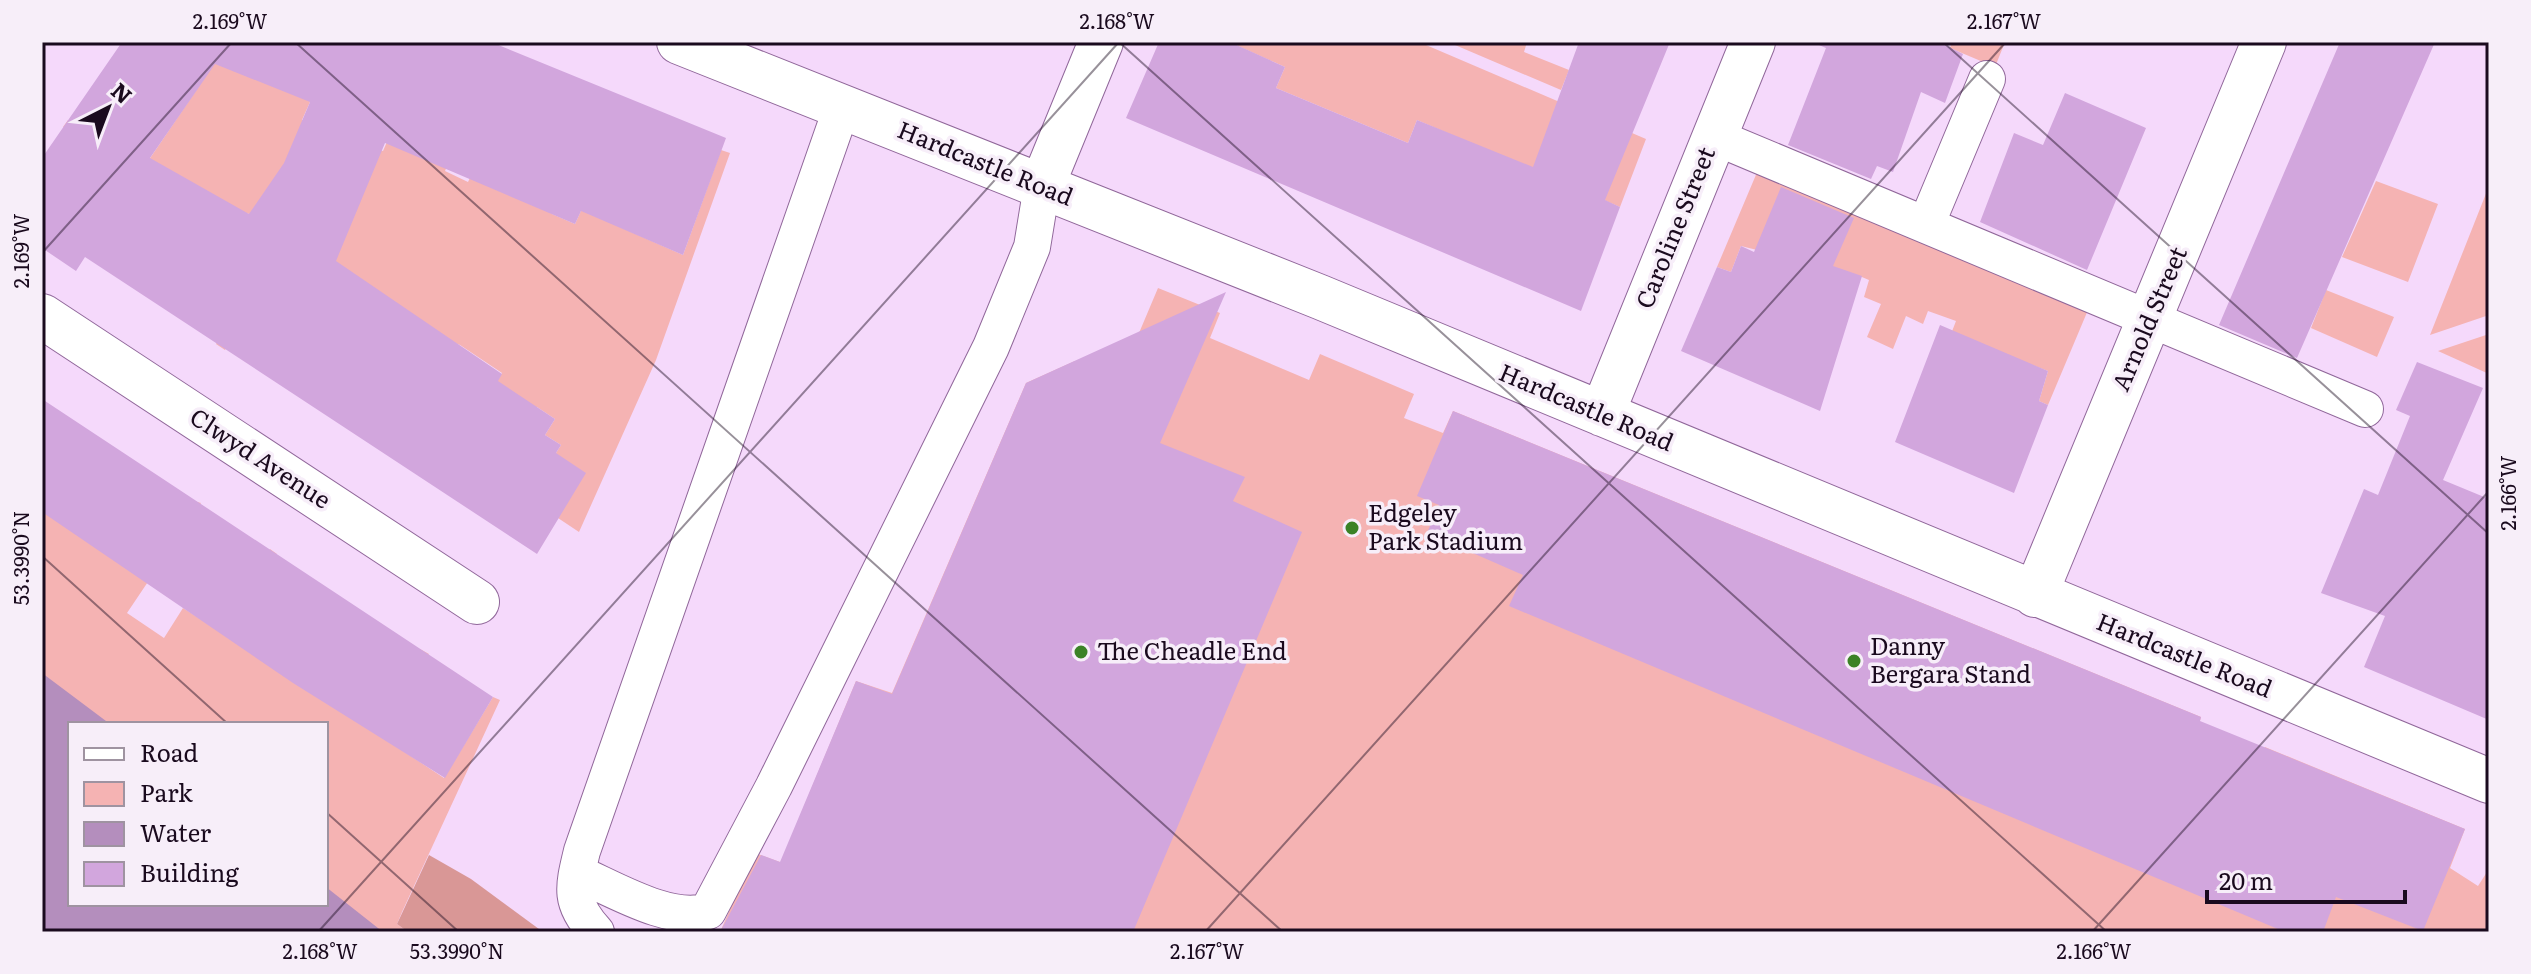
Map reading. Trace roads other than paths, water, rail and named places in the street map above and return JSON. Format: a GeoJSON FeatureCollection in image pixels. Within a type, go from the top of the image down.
{"type":"FeatureCollection","features":[{"type":"Feature","properties":{"kind":"street","name":"Hardcastle Road"},"geometry":{"type":"LineString","coordinates":[[679,42],[1602,414],[2489,781]]}},
{"type":"Feature","properties":{"kind":"street"},"geometry":{"type":"LineString","coordinates":[[1042,186],[1101,42]]}},
{"type":"Feature","properties":{"kind":"street","name":"Caroline Street"},"geometry":{"type":"LineString","coordinates":[[1602,414],[1753,42]]}},
{"type":"Feature","properties":{"kind":"street","name":"Arnold Street"},"geometry":{"type":"LineString","coordinates":[[2035,595],[2264,42]]}},
{"type":"Feature","properties":{"kind":"street","name":"Clwyd Avenue"},"geometry":{"type":"LineString","coordinates":[[42,316],[477,602]]}},
{"type":"Feature","properties":{"kind":"lane"},"geometry":{"type":"LineString","coordinates":[[1926,225],[1987,79]]}},
{"type":"Feature","properties":{"kind":"lane"},"geometry":{"type":"LineString","coordinates":[[596,932],[581,915],[573,889],[577,873],[842,107]]}},
{"type":"Feature","properties":{"kind":"lane"},"geometry":{"type":"LineString","coordinates":[[1713,136],[2150,322],[2365,409]]}},
{"type":"Feature","properties":{"kind":"lane"},"geometry":{"type":"LineString","coordinates":[[577,873],[666,911],[693,916],[708,911],[774,786],[991,347],[1032,247],[1042,186]]}},
{"type":"Feature","properties":{"kind":"water"},"geometry":{"type":"Polygon","coordinates":[[[42,673],[107,722],[68,722],[68,906],[328,906],[328,889],[383,932],[42,932],[42,673]]]}},
{"type":"Feature","properties":{"kind":"place","name":"Edgeley Park Stadium"},"geometry":{"type":"Point","coordinates":[1352,528]}},
{"type":"Feature","properties":{"kind":"place","name":"The Cheadle End"},"geometry":{"type":"Point","coordinates":[1081,652]}},
{"type":"Feature","properties":{"kind":"place","name":"Danny Bergara Stand"},"geometry":{"type":"Point","coordinates":[1854,661]}}]}
